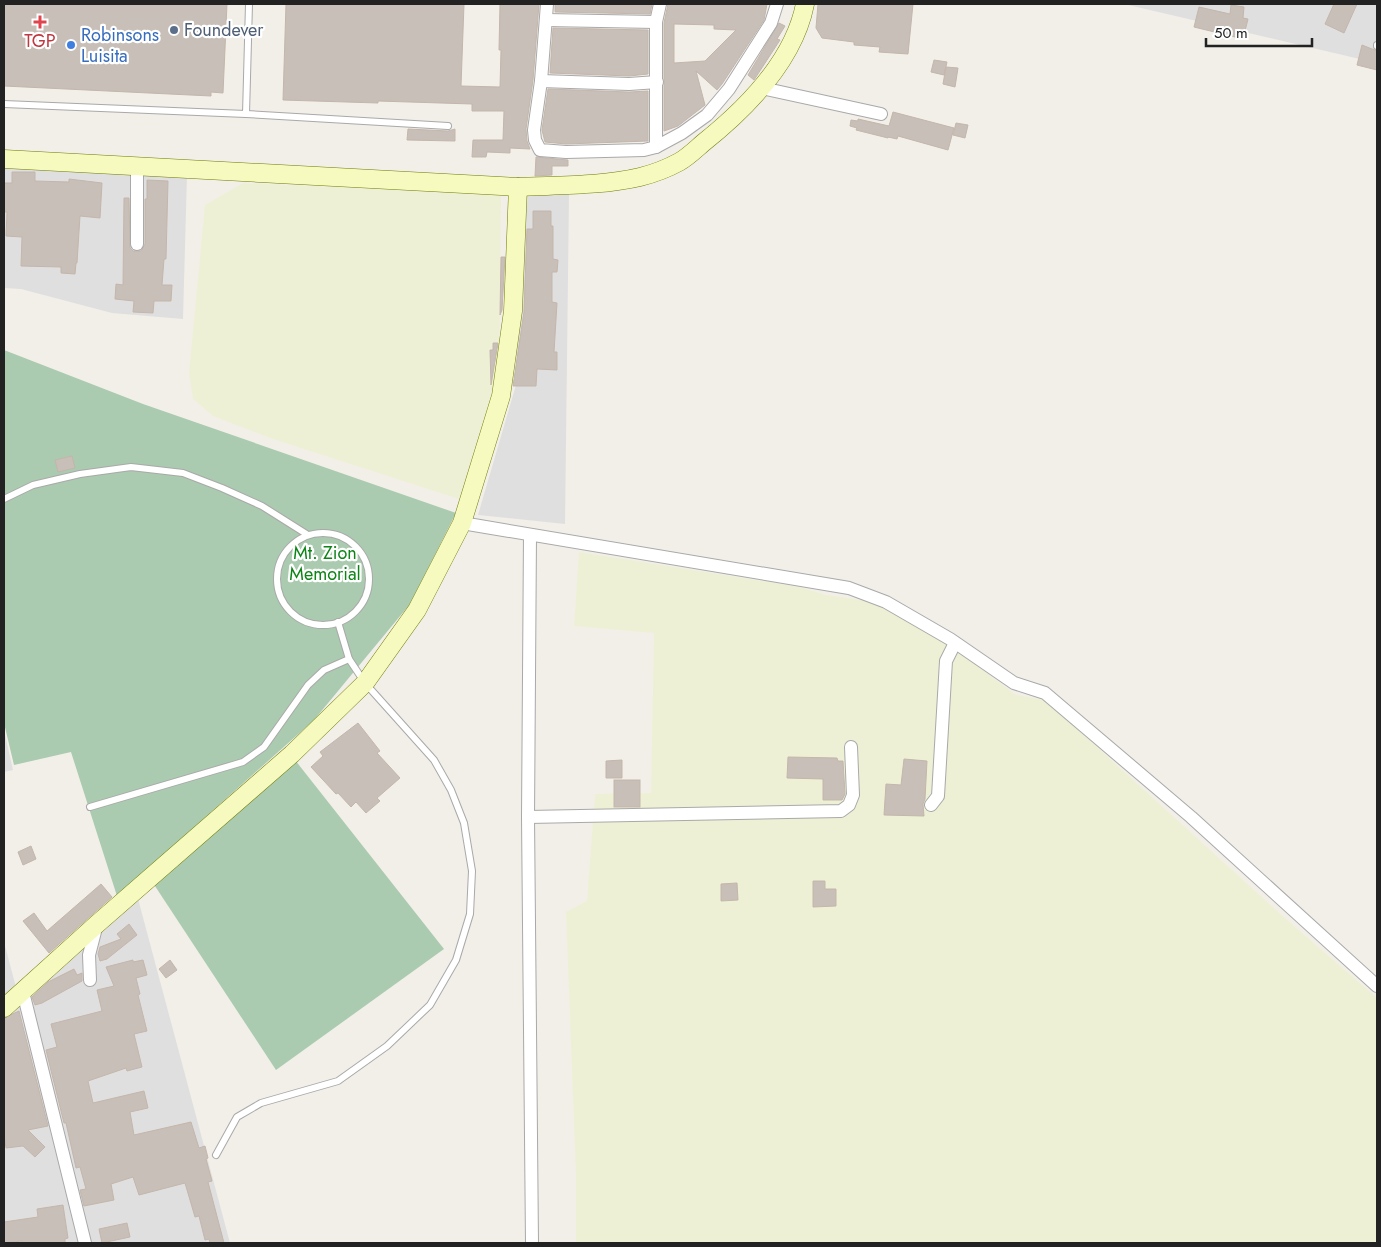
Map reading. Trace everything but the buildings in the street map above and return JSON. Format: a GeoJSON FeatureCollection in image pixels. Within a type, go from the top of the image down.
{"type":"FeatureCollection","features":[{"type":"Feature","properties":{"kind":"street"},"geometry":{"type":"LineString","coordinates":[[547,4],[541,81],[534,130],[540,150],[566,152],[644,150],[656,147],[682,133],[707,115],[729,89],[771,23],[777,4]]}},
{"type":"Feature","properties":{"kind":"street"},"geometry":{"type":"LineString","coordinates":[[656,147],[656,22],[660,4]]}},
{"type":"Feature","properties":{"kind":"street"},"geometry":{"type":"LineString","coordinates":[[4,158],[518,187],[592,184],[640,177],[680,162],[719,131],[762,88],[777,69],[791,42],[805,4]]}},
{"type":"Feature","properties":{"kind":"street"},"geometry":{"type":"LineString","coordinates":[[546,20],[656,22]]}},
{"type":"Feature","properties":{"kind":"street"},"geometry":{"type":"LineString","coordinates":[[541,81],[628,84],[657,82]]}},
{"type":"Feature","properties":{"kind":"street"},"geometry":{"type":"LineString","coordinates":[[762,88],[881,114]]}},
{"type":"Feature","properties":{"kind":"street"},"geometry":{"type":"LineString","coordinates":[[137,244],[138,166]]}},
{"type":"Feature","properties":{"kind":"street"},"geometry":{"type":"LineString","coordinates":[[4,1008],[292,754],[365,683],[417,610],[462,523],[501,396],[513,311],[518,187]]}},
{"type":"Feature","properties":{"kind":"street"},"geometry":{"type":"LineString","coordinates":[[462,523],[849,588],[886,602],[955,643],[1014,683],[1045,693],[1191,817],[1377,986]]}},
{"type":"Feature","properties":{"kind":"street"},"geometry":{"type":"LineString","coordinates":[[530,535],[528,817],[532,1243]]}},
{"type":"Feature","properties":{"kind":"street"},"geometry":{"type":"LineString","coordinates":[[931,805],[938,796],[946,661],[955,643]]}},
{"type":"Feature","properties":{"kind":"street"},"geometry":{"type":"LineString","coordinates":[[528,817],[841,811],[849,805],[853,795],[851,747]]}},
{"type":"Feature","properties":{"kind":"street"},"geometry":{"type":"LineString","coordinates":[[90,980],[89,955],[97,924]]}},
{"type":"Feature","properties":{"kind":"street"},"geometry":{"type":"LineString","coordinates":[[23,992],[85,1243]]}},
{"type":"Feature","properties":{"kind":"lane"},"geometry":{"type":"LineString","coordinates":[[246,114],[249,4]]}},
{"type":"Feature","properties":{"kind":"lane"},"geometry":{"type":"LineString","coordinates":[[4,104],[246,114],[448,126]]}},
{"type":"Feature","properties":{"kind":"lane"},"geometry":{"type":"LineString","coordinates":[[4,500],[33,485],[80,474],[131,468],[183,473],[262,506],[308,535]]}},
{"type":"Feature","properties":{"kind":"lane"},"geometry":{"type":"LineString","coordinates":[[329,533],[348,540],[356,547],[367,564],[369,584],[362,604],[351,615],[338,622],[317,624],[302,620],[283,603],[279,593],[277,573],[282,558],[291,546],[308,535],[329,533]]}},
{"type":"Feature","properties":{"kind":"lane"},"geometry":{"type":"LineString","coordinates":[[216,1155],[237,1117],[261,1103],[338,1081],[387,1046],[430,1005],[456,960],[470,914],[472,871],[464,823],[451,790],[434,760],[365,683],[349,659],[338,622]]}},
{"type":"Feature","properties":{"kind":"lane"},"geometry":{"type":"LineString","coordinates":[[90,807],[243,762],[264,748],[308,685],[324,670],[349,659]]}},
{"type":"Feature","properties":{"kind":"shaded area"},"geometry":{"type":"Polygon","coordinates":[[[1124,4],[1377,4],[1377,63],[1124,4]]]}},
{"type":"Feature","properties":{"kind":"shaded area"},"geometry":{"type":"Polygon","coordinates":[[[4,163],[187,174],[183,319],[112,313],[21,289],[4,288],[4,163]]]}},
{"type":"Feature","properties":{"kind":"shaded area"},"geometry":{"type":"Polygon","coordinates":[[[518,187],[569,193],[565,524],[478,515],[516,385],[518,187]]]}},
{"type":"Feature","properties":{"kind":"shaded area"},"geometry":{"type":"Polygon","coordinates":[[[4,730],[13,770],[4,772],[4,730]]]}},
{"type":"Feature","properties":{"kind":"shaded area"},"geometry":{"type":"Polygon","coordinates":[[[137,895],[230,1243],[4,1243],[4,942],[18,995],[137,895]]]}},
{"type":"Feature","properties":{"kind":"green space"},"geometry":{"type":"Polygon","coordinates":[[[243,183],[501,193],[499,392],[465,501],[273,439],[213,416],[193,399],[189,373],[205,205],[243,183]]]}},
{"type":"Feature","properties":{"kind":"green space","name":"Mt. Zion Memorial"},"geometry":{"type":"Polygon","coordinates":[[[4,350],[143,404],[456,513],[410,604],[314,720],[117,896],[71,752],[14,765],[4,723],[4,350]]]}},
{"type":"Feature","properties":{"kind":"green space"},"geometry":{"type":"Polygon","coordinates":[[[579,552],[800,587],[826,595],[875,602],[953,648],[1016,695],[1045,700],[1286,919],[1377,998],[1377,1243],[576,1243],[576,1176],[566,912],[587,901],[595,794],[651,793],[654,633],[574,626],[579,552]]]}},
{"type":"Feature","properties":{"kind":"green space"},"geometry":{"type":"Polygon","coordinates":[[[295,760],[444,949],[276,1070],[153,883],[295,760]]]}},
{"type":"Feature","properties":{"kind":"place","name":"TGP"},"geometry":{"type":"Point","coordinates":[40,22]}},
{"type":"Feature","properties":{"kind":"place","name":"Foundever"},"geometry":{"type":"Point","coordinates":[174,30]}},
{"type":"Feature","properties":{"kind":"place","name":"Robinsons Luisita"},"geometry":{"type":"Point","coordinates":[71,45]}}]}
